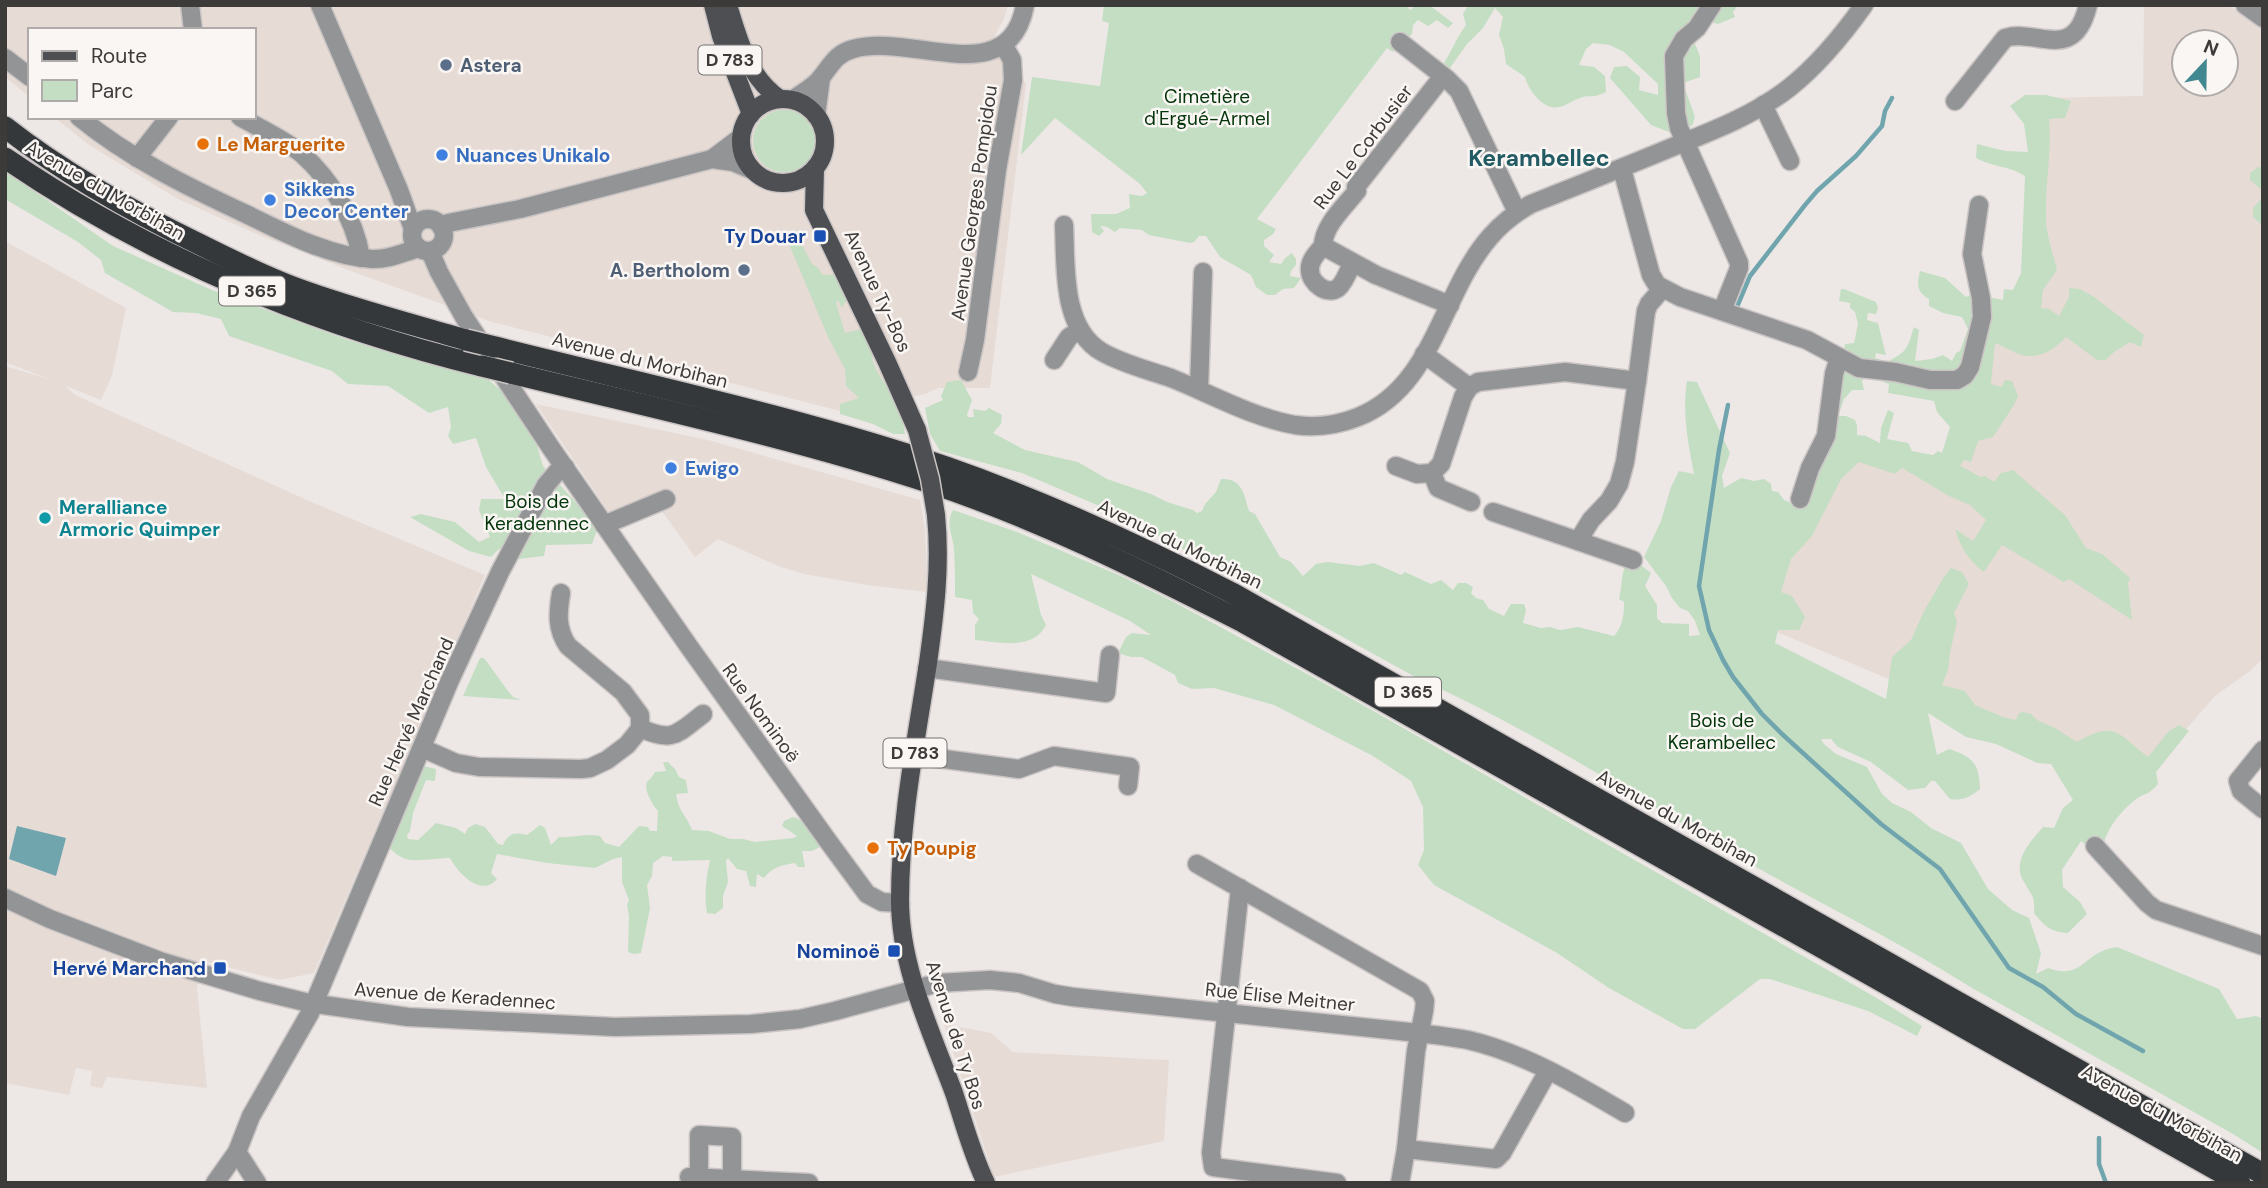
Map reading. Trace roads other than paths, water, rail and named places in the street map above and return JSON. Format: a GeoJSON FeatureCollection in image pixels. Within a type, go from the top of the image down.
{"type":"FeatureCollection","features":[{"type":"Feature","properties":{"kind":"highway","name":"Avenue du Morbihan"},"geometry":{"type":"LineString","coordinates":[[5,127],[50,159],[165,228],[240,265],[293,287],[466,340],[859,440],[973,477],[1121,538],[1232,593],[2263,1174]]}},
{"type":"Feature","properties":{"kind":"highway","name":"Avenue du Morbihan"},"geometry":{"type":"LineString","coordinates":[[5,158],[84,208],[194,267],[333,323],[418,350],[771,436],[929,482],[1024,518],[1114,558],[1243,622],[2240,1183]]}},
{"type":"Feature","properties":{"kind":"main road","name":"D 783"},"geometry":{"type":"LineString","coordinates":[[713,5],[726,50],[751,114]]}},
{"type":"Feature","properties":{"kind":"main road","name":"D 783"},"geometry":{"type":"LineString","coordinates":[[728,5],[755,75],[765,88],[786,100]]}},
{"type":"Feature","properties":{"kind":"main road"},"geometry":{"type":"LineString","coordinates":[[786,100],[809,109],[816,116],[824,133],[824,152],[806,177],[794,182],[771,182],[752,170],[743,155],[741,137],[744,124],[751,114],[764,104],[786,100]]}},
{"type":"Feature","properties":{"kind":"main road","name":"Avenue Ty-Bos"},"geometry":{"type":"LineString","coordinates":[[815,168],[814,210],[917,430]]}},
{"type":"Feature","properties":{"kind":"main road","name":"D 783"},"geometry":{"type":"LineString","coordinates":[[781,183],[814,210]]}},
{"type":"Feature","properties":{"kind":"main road","name":"Avenue de Ty Bos"},"geometry":{"type":"LineString","coordinates":[[917,430],[936,515],[939,571],[905,821],[900,903],[904,936],[916,989],[983,1183]]}},
{"type":"Feature","properties":{"kind":"street"},"geometry":{"type":"LineString","coordinates":[[190,5],[193,28]]}},
{"type":"Feature","properties":{"kind":"street","name":"Rue Nominoë"},"geometry":{"type":"LineString","coordinates":[[320,5],[399,190],[464,317],[604,525],[864,890],[882,902],[900,903]]}},
{"type":"Feature","properties":{"kind":"street"},"geometry":{"type":"LineString","coordinates":[[786,100],[821,78],[838,56],[863,47],[901,46],[968,55],[992,52],[1004,46],[1017,31],[1024,5]]}},
{"type":"Feature","properties":{"kind":"street"},"geometry":{"type":"LineString","coordinates":[[1712,5],[1674,56],[1677,121],[1740,262],[1722,311]]}},
{"type":"Feature","properties":{"kind":"street"},"geometry":{"type":"LineString","coordinates":[[1064,225],[1069,297],[1080,330],[1095,348],[1274,420],[1306,426],[1332,425],[1364,415],[1392,397],[1410,379],[1484,244],[1517,212],[1731,124],[1763,105],[1818,62],[1864,5]]}},
{"type":"Feature","properties":{"kind":"street"},"geometry":{"type":"LineString","coordinates":[[1955,100],[2005,38],[2013,36],[2054,40],[2069,36],[2081,26],[2088,5]]}},
{"type":"Feature","properties":{"kind":"street"},"geometry":{"type":"LineString","coordinates":[[2245,5],[2263,18]]}},
{"type":"Feature","properties":{"kind":"street"},"geometry":{"type":"LineString","coordinates":[[1400,42],[1459,91],[1517,212]]}},
{"type":"Feature","properties":{"kind":"street","name":"Avenue Georges Pompidou"},"geometry":{"type":"LineString","coordinates":[[968,372],[975,340],[997,170],[1013,80],[1012,60],[1004,46]]}},
{"type":"Feature","properties":{"kind":"street"},"geometry":{"type":"LineString","coordinates":[[5,58],[28,75]]}},
{"type":"Feature","properties":{"kind":"street","name":"Rue Le Corbusier"},"geometry":{"type":"LineString","coordinates":[[1352,263],[1339,288],[1328,290],[1320,287],[1310,271],[1311,261],[1323,246],[1323,237],[1357,191],[1356,187],[1443,76]]}},
{"type":"Feature","properties":{"kind":"street"},"geometry":{"type":"LineString","coordinates":[[816,116],[821,78]]}},
{"type":"Feature","properties":{"kind":"street"},"geometry":{"type":"LineString","coordinates":[[1763,105],[1790,161]]}},
{"type":"Feature","properties":{"kind":"street"},"geometry":{"type":"LineString","coordinates":[[82,119],[108,140],[138,158],[289,234],[337,253],[381,259],[393,256],[448,223],[520,209],[712,159],[741,137]]}},
{"type":"Feature","properties":{"kind":"street"},"geometry":{"type":"LineString","coordinates":[[138,158],[167,119]]}},
{"type":"Feature","properties":{"kind":"street"},"geometry":{"type":"LineString","coordinates":[[243,119],[290,146],[311,163],[348,215],[358,240],[361,258]]}},
{"type":"Feature","properties":{"kind":"street"},"geometry":{"type":"LineString","coordinates":[[712,159],[733,162],[752,170]]}},
{"type":"Feature","properties":{"kind":"street"},"geometry":{"type":"LineString","coordinates":[[1622,169],[1651,275],[1662,289],[1807,340],[1864,369],[1895,372],[1930,380],[1951,382],[1965,375],[1978,343],[1982,317],[1981,298],[1972,254],[1979,205]]}},
{"type":"Feature","properties":{"kind":"street"},"geometry":{"type":"LineString","coordinates":[[1323,246],[1352,263],[1450,305]]}},
{"type":"Feature","properties":{"kind":"street"},"geometry":{"type":"LineString","coordinates":[[1199,389],[1203,272]]}},
{"type":"Feature","properties":{"kind":"street"},"geometry":{"type":"LineString","coordinates":[[1578,541],[1619,484],[1625,462],[1646,312],[1649,304],[1662,289]]}},
{"type":"Feature","properties":{"kind":"street"},"geometry":{"type":"LineString","coordinates":[[1054,360],[1069,337],[1080,330]]}},
{"type":"Feature","properties":{"kind":"street"},"geometry":{"type":"LineString","coordinates":[[1424,354],[1469,387]]}},
{"type":"Feature","properties":{"kind":"street"},"geometry":{"type":"LineString","coordinates":[[1800,499],[1810,468],[1826,436],[1834,374],[1839,358]]}},
{"type":"Feature","properties":{"kind":"street"},"geometry":{"type":"LineString","coordinates":[[1396,466],[1417,474],[1432,473],[1441,464],[1463,397],[1469,387],[1478,382],[1565,372],[1637,381]]}},
{"type":"Feature","properties":{"kind":"street","name":"Rue Hervé Marchand"},"geometry":{"type":"LineString","coordinates":[[215,1183],[237,1152],[251,1116],[293,1046],[313,1004],[500,572],[546,485],[565,467]]}},
{"type":"Feature","properties":{"kind":"street"},"geometry":{"type":"LineString","coordinates":[[1432,473],[1438,488],[1471,502]]}},
{"type":"Feature","properties":{"kind":"street"},"geometry":{"type":"LineString","coordinates":[[604,525],[666,499]]}},
{"type":"Feature","properties":{"kind":"street"},"geometry":{"type":"LineString","coordinates":[[1493,512],[1633,560]]}},
{"type":"Feature","properties":{"kind":"street"},"geometry":{"type":"LineString","coordinates":[[422,748],[456,762],[479,767],[581,769],[607,760],[627,745],[640,728],[640,715],[624,692],[564,640],[559,620],[561,593]]}},
{"type":"Feature","properties":{"kind":"street"},"geometry":{"type":"LineString","coordinates":[[927,668],[1106,694],[1110,655]]}},
{"type":"Feature","properties":{"kind":"street"},"geometry":{"type":"LineString","coordinates":[[640,728],[664,737],[678,733],[703,714]]}},
{"type":"Feature","properties":{"kind":"street"},"geometry":{"type":"LineString","coordinates":[[2263,750],[2238,784],[2241,791],[2263,809]]}},
{"type":"Feature","properties":{"kind":"street"},"geometry":{"type":"LineString","coordinates":[[914,755],[1019,769],[1054,756],[1130,767],[1128,786]]}},
{"type":"Feature","properties":{"kind":"street"},"geometry":{"type":"LineString","coordinates":[[2095,846],[2157,910],[2263,946]]}},
{"type":"Feature","properties":{"kind":"street"},"geometry":{"type":"LineString","coordinates":[[1198,864],[1420,991],[1424,1000],[1400,1183]]}},
{"type":"Feature","properties":{"kind":"street"},"geometry":{"type":"LineString","coordinates":[[1240,888],[1211,1153],[1213,1167],[1338,1183]]}},
{"type":"Feature","properties":{"kind":"street","name":"Avenue de Keradennec"},"geometry":{"type":"LineString","coordinates":[[5,898],[50,919],[160,961],[260,991],[313,1004],[408,1017],[615,1027],[709,1026],[778,1022],[916,989]]}},
{"type":"Feature","properties":{"kind":"street","name":"Rue Élise Meitner"},"geometry":{"type":"LineString","coordinates":[[916,989],[938,984],[990,980],[1019,983],[1055,994],[1467,1040],[1548,1071],[1625,1113]]}},
{"type":"Feature","properties":{"kind":"street"},"geometry":{"type":"LineString","coordinates":[[1406,1149],[1496,1159],[1502,1153],[1548,1071]]}},
{"type":"Feature","properties":{"kind":"street"},"geometry":{"type":"LineString","coordinates":[[732,1178],[732,1137],[699,1135],[694,1177],[809,1183]]}},
{"type":"Feature","properties":{"kind":"street"},"geometry":{"type":"LineString","coordinates":[[237,1152],[257,1183]]}},
{"type":"Feature","properties":{"kind":"water"},"geometry":{"type":"Polygon","coordinates":[[[17,826],[66,838],[56,876],[9,859],[17,826]]]}},
{"type":"Feature","properties":{"kind":"waterway"},"geometry":{"type":"LineString","coordinates":[[1737,307],[1750,276],[1805,205],[1856,156],[1882,126],[1885,111],[1892,98]]}},
{"type":"Feature","properties":{"kind":"waterway"},"geometry":{"type":"LineString","coordinates":[[1728,405],[1699,586],[1709,630],[1733,677],[1762,714],[1782,734],[1881,824],[1940,869],[2009,968],[2043,987],[2076,1014],[2143,1051]]}},
{"type":"Feature","properties":{"kind":"waterway"},"geometry":{"type":"LineString","coordinates":[[2099,1138],[2099,1164],[2106,1183]]}},
{"type":"Feature","properties":{"kind":"place","name":"Astera"},"geometry":{"type":"Point","coordinates":[446,65]}},
{"type":"Feature","properties":{"kind":"place","name":"Le Marguerite"},"geometry":{"type":"Point","coordinates":[203,144]}},
{"type":"Feature","properties":{"kind":"place","name":"Nuances Unikalo"},"geometry":{"type":"Point","coordinates":[442,155]}},
{"type":"Feature","properties":{"kind":"place","name":"Sikkens Decor Center"},"geometry":{"type":"Point","coordinates":[270,200]}},
{"type":"Feature","properties":{"kind":"place","name":"Ty Douar"},"geometry":{"type":"Point","coordinates":[820,236]}},
{"type":"Feature","properties":{"kind":"place","name":"A. Bertholom"},"geometry":{"type":"Point","coordinates":[744,270]}},
{"type":"Feature","properties":{"kind":"place","name":"Ewigo"},"geometry":{"type":"Point","coordinates":[671,468]}},
{"type":"Feature","properties":{"kind":"place","name":"Meralliance Armoric Quimper"},"geometry":{"type":"Point","coordinates":[45,518]}},
{"type":"Feature","properties":{"kind":"place","name":"Ty Poupig"},"geometry":{"type":"Point","coordinates":[873,848]}},
{"type":"Feature","properties":{"kind":"place","name":"Nominoë"},"geometry":{"type":"Point","coordinates":[894,951]}},
{"type":"Feature","properties":{"kind":"place","name":"Hervé Marchand"},"geometry":{"type":"Point","coordinates":[220,968]}},
{"type":"Feature","properties":{"kind":"district","name":"Kerambellec"},"geometry":{"type":"Point","coordinates":[1539,158]}},
{"type":"Feature","properties":{"kind":"park label","name":"Cimetière d'Ergué-Armel"},"geometry":{"type":"Point","coordinates":[1207,107]}},
{"type":"Feature","properties":{"kind":"park label","name":"Bois de Keradennec"},"geometry":{"type":"Point","coordinates":[537,512]}},
{"type":"Feature","properties":{"kind":"park label","name":"Bois de Kerambellec"},"geometry":{"type":"Point","coordinates":[1722,731]}}]}
